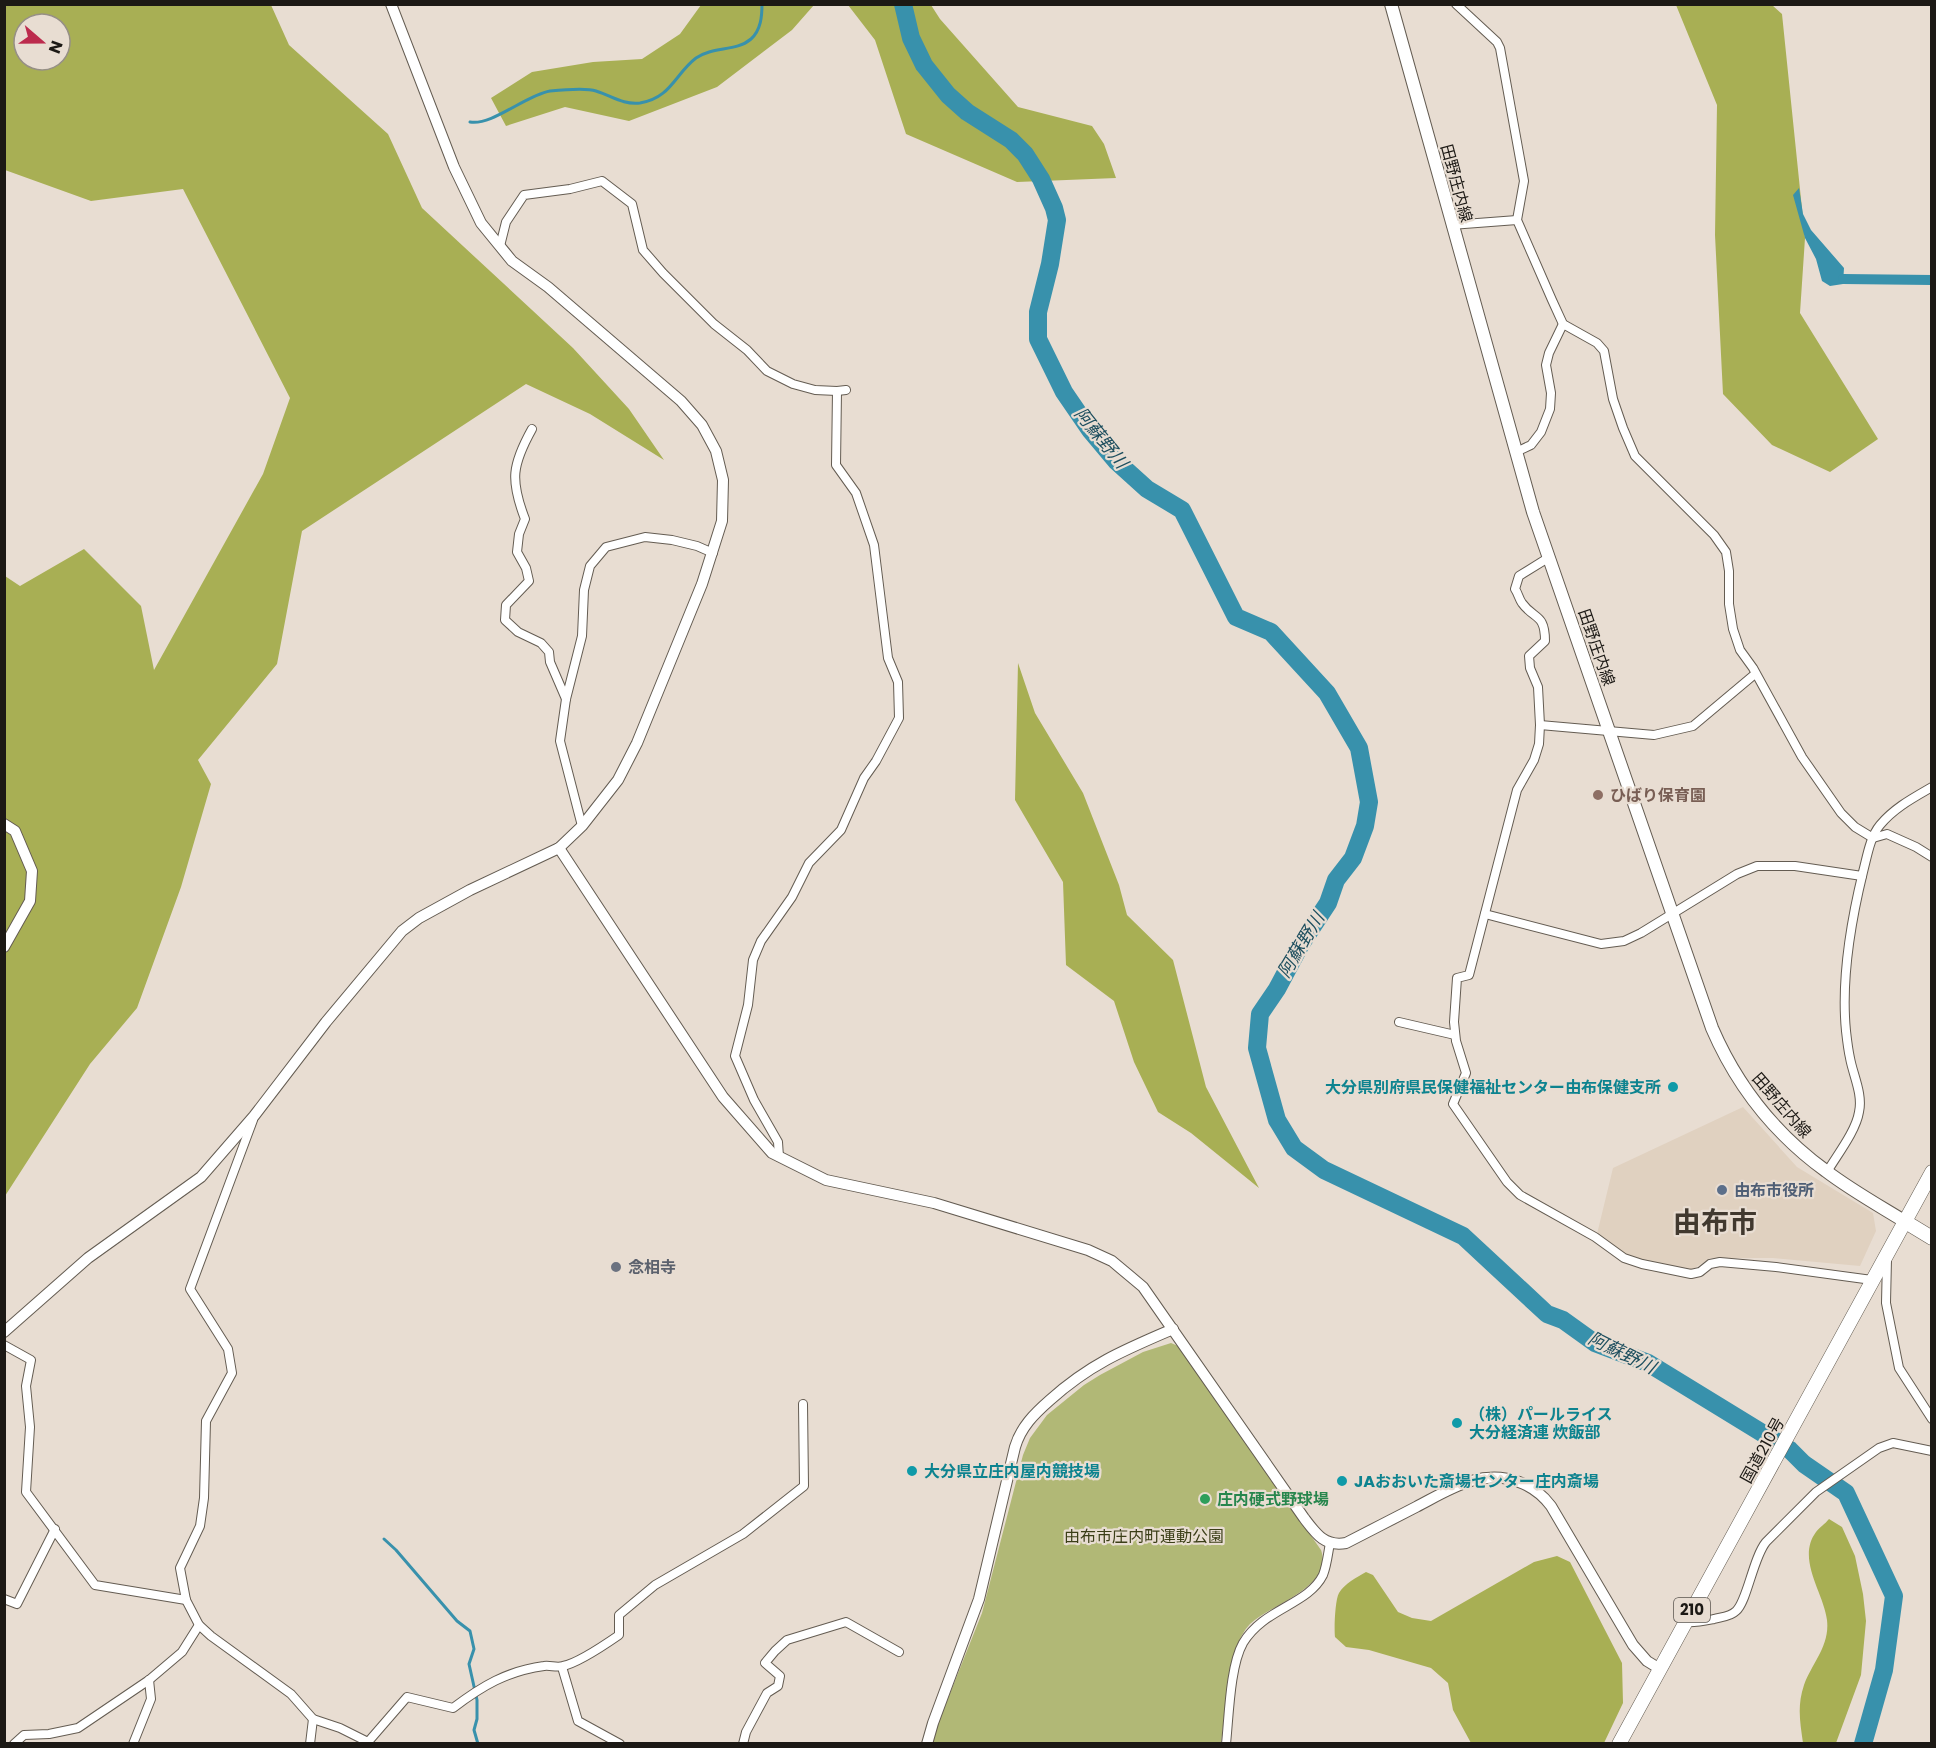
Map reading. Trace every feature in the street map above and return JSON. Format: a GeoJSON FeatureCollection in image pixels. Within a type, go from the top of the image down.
{"type":"FeatureCollection","features":[{"type":"Feature","properties":{"kind":"main road","name":"田野庄内線"},"geometry":{"type":"LineString","coordinates":[[1391,4],[1451,225],[1548,558],[1712,1028],[1741,1084],[1773,1124],[1827,1172],[1904,1221]]}},
{"type":"Feature","properties":{"kind":"main road","name":"国道210号"},"geometry":{"type":"LineString","coordinates":[[1619,1743],[1810,1397],[1904,1221],[1929,1180]]}},
{"type":"Feature","properties":{"kind":"main road"},"geometry":{"type":"LineString","coordinates":[[1904,1221],[1932,1238]]}},
{"type":"Feature","properties":{"kind":"street"},"geometry":{"type":"LineString","coordinates":[[4,1332],[88,1258],[201,1177],[254,1116],[326,1022],[402,931],[419,918],[470,890],[559,848],[582,826],[618,780],[637,742],[713,553],[722,521],[723,480],[716,451],[702,425],[681,401],[548,286],[512,261],[481,223],[454,167],[391,4]]}},
{"type":"Feature","properties":{"kind":"street"},"geometry":{"type":"LineString","coordinates":[[1456,4],[1497,42],[1500,48],[1524,181],[1517,220],[1563,324],[1597,343],[1604,351],[1613,399],[1635,456],[1714,535],[1726,552],[1729,571],[1729,604],[1733,629],[1740,650],[1802,757],[1841,813],[1855,827],[1873,838],[1887,834],[1909,843],[1932,857]]}},
{"type":"Feature","properties":{"kind":"street"},"geometry":{"type":"LineString","coordinates":[[500,246],[506,222],[524,195],[570,189],[602,181],[632,204],[643,250],[714,324],[747,350],[767,371],[793,384],[815,390],[841,390],[836,465],[856,493],[874,545],[888,658],[898,682],[898,718],[876,761],[864,778],[841,830],[809,863],[792,897],[761,941],[753,960],[748,1005],[735,1056],[754,1100],[778,1142],[779,1157]]}},
{"type":"Feature","properties":{"kind":"street"},"geometry":{"type":"LineString","coordinates":[[1451,225],[1517,220]]}},
{"type":"Feature","properties":{"kind":"street"},"geometry":{"type":"LineString","coordinates":[[1516,452],[1531,445],[1541,432],[1550,409],[1551,393],[1546,365],[1549,353],[1563,324]]}},
{"type":"Feature","properties":{"kind":"street"},"geometry":{"type":"LineString","coordinates":[[532,429],[521,448],[514,470],[516,495],[525,519],[519,534],[517,552],[526,568],[529,581],[506,605],[505,620],[518,632],[541,643],[549,652],[550,662],[566,699]]}},
{"type":"Feature","properties":{"kind":"street"},"geometry":{"type":"LineString","coordinates":[[582,826],[560,741],[566,699],[582,636],[585,590],[590,566],[606,547],[645,537],[672,540],[697,546],[713,553]]}},
{"type":"Feature","properties":{"kind":"street"},"geometry":{"type":"LineString","coordinates":[[1548,558],[1519,576],[1515,589],[1523,604],[1539,617],[1545,630],[1545,641],[1529,656],[1530,668],[1538,687],[1539,744],[1534,760],[1517,790],[1469,975],[1457,978],[1455,1035],[1466,1073],[1453,1104],[1507,1182],[1520,1195],[1595,1237],[1624,1258],[1691,1274],[1700,1272],[1710,1264],[1720,1262],[1872,1280]]}},
{"type":"Feature","properties":{"kind":"street"},"geometry":{"type":"LineString","coordinates":[[1540,725],[1654,735],[1693,726],[1755,674]]}},
{"type":"Feature","properties":{"kind":"street"},"geometry":{"type":"LineString","coordinates":[[1827,1172],[1852,1129],[1860,1110],[1848,1047],[1845,987],[1854,910],[1862,876],[1873,838],[1879,826],[1905,802],[1932,788]]}},
{"type":"Feature","properties":{"kind":"street"},"geometry":{"type":"LineString","coordinates":[[4,824],[15,831],[32,871],[30,901],[4,947]]}},
{"type":"Feature","properties":{"kind":"street"},"geometry":{"type":"LineString","coordinates":[[559,848],[723,1096],[772,1153],[826,1180],[934,1203],[1088,1250],[1112,1261],[1143,1287],[1304,1518],[1319,1537],[1330,1543],[1346,1543],[1457,1486],[1476,1479],[1497,1477],[1528,1485],[1540,1493],[1551,1506],[1634,1645],[1647,1661],[1660,1669]]}},
{"type":"Feature","properties":{"kind":"street"},"geometry":{"type":"LineString","coordinates":[[1485,914],[1600,944],[1624,941],[1673,915],[1737,874],[1757,866],[1795,866],[1862,876]]}},
{"type":"Feature","properties":{"kind":"street"},"geometry":{"type":"LineString","coordinates":[[1399,1022],[1455,1035]]}},
{"type":"Feature","properties":{"kind":"street"},"geometry":{"type":"LineString","coordinates":[[254,1116],[190,1289],[228,1349],[232,1372],[206,1421],[204,1498],[200,1526],[180,1568],[186,1600],[200,1625],[211,1636],[291,1694],[313,1719],[340,1728],[368,1742],[407,1697],[453,1708],[486,1684],[503,1676],[545,1665],[562,1667],[592,1653],[620,1635],[619,1615],[655,1585],[743,1534],[804,1486],[803,1404]]}},
{"type":"Feature","properties":{"kind":"street"},"geometry":{"type":"LineString","coordinates":[[1888,1251],[1886,1303],[1899,1368],[1932,1419]]}},
{"type":"Feature","properties":{"kind":"street"},"geometry":{"type":"LineString","coordinates":[[927,1743],[976,1610],[1015,1447],[1022,1429],[1038,1410],[1089,1369],[1111,1356],[1173,1329]]}},
{"type":"Feature","properties":{"kind":"street"},"geometry":{"type":"LineString","coordinates":[[4,1345],[31,1360],[26,1386],[30,1427],[26,1492],[95,1585],[186,1600]]}},
{"type":"Feature","properties":{"kind":"street"},"geometry":{"type":"LineString","coordinates":[[1686,1622],[1694,1623],[1728,1616],[1738,1610],[1761,1548],[1816,1492],[1879,1448],[1893,1443],[1932,1451]]}},
{"type":"Feature","properties":{"kind":"street"},"geometry":{"type":"LineString","coordinates":[[4,1599],[17,1604],[55,1529]]}},
{"type":"Feature","properties":{"kind":"street"},"geometry":{"type":"LineString","coordinates":[[1226,1743],[1235,1671],[1242,1645],[1262,1621],[1314,1588],[1323,1575],[1330,1543]]}},
{"type":"Feature","properties":{"kind":"street"},"geometry":{"type":"LineString","coordinates":[[743,1743],[746,1732],[767,1693],[778,1686],[780,1676],[765,1663],[787,1640],[846,1622],[899,1652]]}},
{"type":"Feature","properties":{"kind":"street"},"geometry":{"type":"LineString","coordinates":[[14,1743],[24,1735],[49,1734],[78,1728],[149,1680],[182,1652],[200,1625]]}},
{"type":"Feature","properties":{"kind":"street"},"geometry":{"type":"LineString","coordinates":[[562,1667],[578,1722],[620,1743]]}},
{"type":"Feature","properties":{"kind":"street"},"geometry":{"type":"LineString","coordinates":[[133,1743],[151,1699],[149,1680]]}},
{"type":"Feature","properties":{"kind":"street"},"geometry":{"type":"LineString","coordinates":[[310,1743],[313,1719]]}},
{"type":"Feature","properties":{"kind":"shaded area","name":"由布市役所"},"geometry":{"type":"Polygon","coordinates":[[[1743,1107],[1797,1167],[1873,1213],[1876,1231],[1860,1266],[1773,1258],[1710,1258],[1687,1273],[1620,1254],[1597,1234],[1613,1168],[1743,1107]]]}},
{"type":"Feature","properties":{"kind":"green space"},"geometry":{"type":"Polygon","coordinates":[[[5,5],[271,5],[289,45],[388,134],[422,208],[573,348],[629,409],[664,460],[590,414],[526,384],[302,531],[277,664],[198,760],[211,784],[181,887],[137,1008],[90,1064],[5,1196],[5,576],[20,586],[84,549],[141,606],[154,670],[263,474],[290,398],[183,189],[91,201],[5,170],[5,5]]]}},
{"type":"Feature","properties":{"kind":"green space"},"geometry":{"type":"Polygon","coordinates":[[[701,5],[814,5],[792,30],[717,87],[629,121],[565,107],[506,126],[491,98],[532,72],[593,62],[642,59],[680,34],[701,5]]]}},
{"type":"Feature","properties":{"kind":"green space"},"geometry":{"type":"Polygon","coordinates":[[[848,5],[931,5],[940,19],[1018,107],[1092,126],[1104,144],[1116,178],[1017,182],[906,134],[875,40],[848,5]]]}},
{"type":"Feature","properties":{"kind":"green space"},"geometry":{"type":"Polygon","coordinates":[[[1676,5],[1772,5],[1782,14],[1805,238],[1800,313],[1878,439],[1830,472],[1772,445],[1723,394],[1715,235],[1717,105],[1676,5]]]}},
{"type":"Feature","properties":{"kind":"green space"},"geometry":{"type":"Polygon","coordinates":[[[1018,663],[1035,713],[1083,793],[1119,885],[1127,915],[1173,960],[1206,1087],[1259,1188],[1191,1133],[1158,1112],[1134,1062],[1114,1001],[1066,965],[1063,882],[1015,800],[1018,663]]]}},
{"type":"Feature","properties":{"kind":"green space","name":"由布市庄内町運動公園"},"geometry":{"type":"Polygon","coordinates":[[[1171,1343],[1178,1346],[1321,1550],[1323,1563],[1310,1584],[1250,1624],[1242,1635],[1236,1648],[1228,1681],[1221,1743],[932,1744],[935,1731],[982,1613],[1023,1455],[1030,1438],[1047,1415],[1084,1385],[1143,1352],[1171,1343]]]}},
{"type":"Feature","properties":{"kind":"green space"},"geometry":{"type":"Polygon","coordinates":[[[1829,1519],[1842,1527],[1855,1556],[1863,1594],[1866,1621],[1861,1675],[1836,1743],[1803,1743],[1800,1700],[1807,1677],[1823,1646],[1827,1629],[1825,1610],[1813,1576],[1809,1553],[1816,1532],[1829,1519]]]}},
{"type":"Feature","properties":{"kind":"green space"},"geometry":{"type":"Polygon","coordinates":[[[1557,1556],[1570,1562],[1622,1663],[1623,1703],[1604,1743],[1471,1743],[1453,1710],[1448,1683],[1431,1668],[1369,1650],[1346,1647],[1335,1637],[1339,1593],[1347,1584],[1366,1572],[1373,1575],[1398,1612],[1412,1618],[1431,1621],[1534,1562],[1557,1556]]]}},
{"type":"Feature","properties":{"kind":"water"},"geometry":{"type":"Polygon","coordinates":[[[1799,188],[1803,214],[1811,230],[1844,268],[1843,284],[1830,286],[1822,281],[1816,259],[1805,238],[1793,195],[1799,188]]]}},
{"type":"Feature","properties":{"kind":"waterway"},"geometry":{"type":"LineString","coordinates":[[470,122],[479,122],[499,115],[530,98],[550,91],[596,91],[628,103],[650,100],[666,91],[696,58],[703,54],[738,46],[751,39],[759,27],[762,4]]}},
{"type":"Feature","properties":{"kind":"waterway","name":"阿蘇野川"},"geometry":{"type":"LineString","coordinates":[[903,4],[911,38],[924,65],[948,95],[967,112],[1011,140],[1025,154],[1041,179],[1054,208],[1057,220],[1050,264],[1038,312],[1038,339],[1064,392],[1090,430],[1116,461],[1147,489],[1182,510],[1236,617],[1271,632],[1327,693],[1359,748],[1369,802],[1365,826],[1353,858],[1336,880],[1328,903],[1260,1014],[1257,1048],[1277,1120],[1294,1148],[1324,1170],[1463,1236],[1547,1314],[1563,1320],[1595,1343],[1648,1363],[1790,1450],[1804,1464],[1846,1493],[1894,1596],[1884,1670],[1863,1744]]}},
{"type":"Feature","properties":{"kind":"waterway"},"geometry":{"type":"LineString","coordinates":[[1843,279],[1932,280]]}},
{"type":"Feature","properties":{"kind":"waterway"},"geometry":{"type":"LineString","coordinates":[[384,1539],[457,1621],[470,1631],[474,1649],[469,1664],[477,1700],[477,1719],[474,1730],[478,1744]]}},
{"type":"Feature","properties":{"kind":"place","name":"ひばり保育園"},"geometry":{"type":"Point","coordinates":[1598,795]}},
{"type":"Feature","properties":{"kind":"place","name":"大分県別府県民保健福祉センター由布保健支所"},"geometry":{"type":"Point","coordinates":[1673,1087]}},
{"type":"Feature","properties":{"kind":"place","name":"由布市役所"},"geometry":{"type":"Point","coordinates":[1722,1190]}},
{"type":"Feature","properties":{"kind":"place","name":"念相寺"},"geometry":{"type":"Point","coordinates":[616,1267]}},
{"type":"Feature","properties":{"kind":"place","name":"（株）パールライス 大分経済連 炊飯部"},"geometry":{"type":"Point","coordinates":[1457,1423]}},
{"type":"Feature","properties":{"kind":"place","name":"大分県立庄内屋内競技場"},"geometry":{"type":"Point","coordinates":[912,1471]}},
{"type":"Feature","properties":{"kind":"place","name":"JAおおいた斎場センター庄内斎場"},"geometry":{"type":"Point","coordinates":[1342,1481]}},
{"type":"Feature","properties":{"kind":"place","name":"庄内硬式野球場"},"geometry":{"type":"Point","coordinates":[1205,1499]}},
{"type":"Feature","properties":{"kind":"district","name":"由布市"},"geometry":{"type":"Point","coordinates":[1715,1222]}}]}
